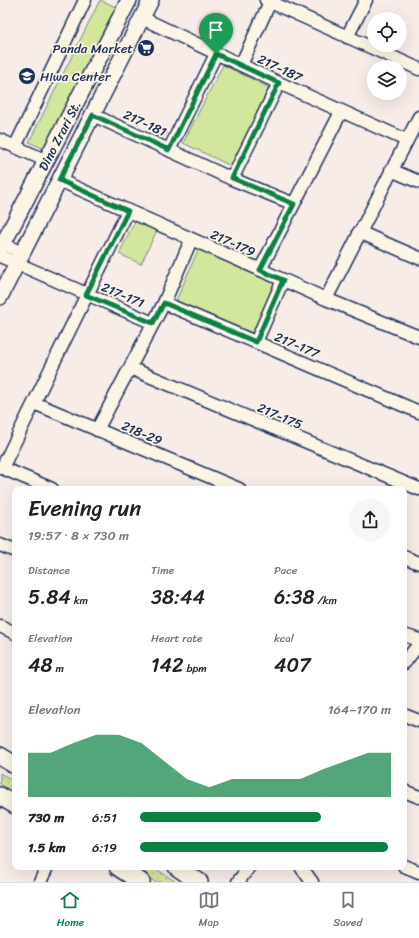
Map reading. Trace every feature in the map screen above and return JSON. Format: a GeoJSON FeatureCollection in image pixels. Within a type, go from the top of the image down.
{"type":"FeatureCollection","features":[{"type":"Feature","properties":{"kind":"highway"},"geometry":{"type":"LineString","coordinates":[[0,756],[12,763]]}},
{"type":"Feature","properties":{"kind":"highway"},"geometry":{"type":"LineString","coordinates":[[0,796],[12,802]]}},
{"type":"Feature","properties":{"kind":"highway"},"geometry":{"type":"LineString","coordinates":[[181,870],[199,882]]}},
{"type":"Feature","properties":{"kind":"highway"},"geometry":{"type":"LineString","coordinates":[[121,873],[141,882]]}},
{"type":"Feature","properties":{"kind":"main road","name":"Dino Zrari St."},"geometry":{"type":"LineString","coordinates":[[1,248],[129,0]]}},
{"type":"Feature","properties":{"kind":"main road","name":"Dino Zrari St."},"geometry":{"type":"LineString","coordinates":[[0,297],[151,0]]}},
{"type":"Feature","properties":{"kind":"street"},"geometry":{"type":"LineString","coordinates":[[15,147],[85,0]]}},
{"type":"Feature","properties":{"kind":"street"},"geometry":{"type":"LineString","coordinates":[[347,37],[366,0]]}},
{"type":"Feature","properties":{"kind":"street"},"geometry":{"type":"LineString","coordinates":[[241,65],[268,1],[419,69]]}},
{"type":"Feature","properties":{"kind":"street","name":"217-187"},"geometry":{"type":"LineString","coordinates":[[142,18],[341,112],[406,140]]}},
{"type":"Feature","properties":{"kind":"street"},"geometry":{"type":"LineString","coordinates":[[169,150],[216,54]]}},
{"type":"Feature","properties":{"kind":"street"},"geometry":{"type":"LineString","coordinates":[[232,178],[279,83]]}},
{"type":"Feature","properties":{"kind":"street"},"geometry":{"type":"LineString","coordinates":[[260,270],[341,112]]}},
{"type":"Feature","properties":{"kind":"street","name":"217-181"},"geometry":{"type":"LineString","coordinates":[[93,115],[232,178],[294,204]]}},
{"type":"Feature","properties":{"kind":"street"},"geometry":{"type":"LineString","coordinates":[[326,299],[419,117]]}},
{"type":"Feature","properties":{"kind":"street"},"geometry":{"type":"LineString","coordinates":[[0,140],[47,161]]}},
{"type":"Feature","properties":{"kind":"street"},"geometry":{"type":"LineString","coordinates":[[391,170],[419,182]]}},
{"type":"Feature","properties":{"kind":"street","name":"217-179"},"geometry":{"type":"LineString","coordinates":[[59,180],[326,299],[419,337]]}},
{"type":"Feature","properties":{"kind":"street"},"geometry":{"type":"LineString","coordinates":[[45,486],[1,468],[128,211]]}},
{"type":"Feature","properties":{"kind":"street"},"geometry":{"type":"LineString","coordinates":[[359,232],[419,258]]}},
{"type":"Feature","properties":{"kind":"street"},"geometry":{"type":"LineString","coordinates":[[97,430],[164,303],[191,240]]}},
{"type":"Feature","properties":{"kind":"street","name":"217-171"},"geometry":{"type":"LineString","coordinates":[[1,248],[86,295],[153,323]]}},
{"type":"Feature","properties":{"kind":"street"},"geometry":{"type":"LineString","coordinates":[[256,342],[283,280]]}},
{"type":"Feature","properties":{"kind":"street","name":"217-177"},"geometry":{"type":"LineString","coordinates":[[164,303],[419,412]]}},
{"type":"Feature","properties":{"kind":"street","name":"217-175"},"geometry":{"type":"LineString","coordinates":[[130,368],[419,489]]}},
{"type":"Feature","properties":{"kind":"street","name":"218-29"},"geometry":{"type":"LineString","coordinates":[[34,403],[97,430],[213,484],[223,486]]}},
{"type":"Feature","properties":{"kind":"street"},"geometry":{"type":"LineString","coordinates":[[0,545],[12,550]]}},
{"type":"Feature","properties":{"kind":"street"},"geometry":{"type":"LineString","coordinates":[[407,557],[419,563]]}},
{"type":"Feature","properties":{"kind":"street"},"geometry":{"type":"LineString","coordinates":[[0,626],[12,632]]}},
{"type":"Feature","properties":{"kind":"street"},"geometry":{"type":"LineString","coordinates":[[407,636],[419,640]]}},
{"type":"Feature","properties":{"kind":"street"},"geometry":{"type":"LineString","coordinates":[[407,659],[419,644]]}},
{"type":"Feature","properties":{"kind":"street"},"geometry":{"type":"LineString","coordinates":[[407,716],[419,721]]}},
{"type":"Feature","properties":{"kind":"street"},"geometry":{"type":"LineString","coordinates":[[407,792],[419,797]]}},
{"type":"Feature","properties":{"kind":"street"},"geometry":{"type":"LineString","coordinates":[[407,867],[419,872]]}},
{"type":"Feature","properties":{"kind":"street"},"geometry":{"type":"LineString","coordinates":[[40,882],[46,870]]}},
{"type":"Feature","properties":{"kind":"street"},"geometry":{"type":"LineString","coordinates":[[238,882],[247,870]]}},
{"type":"Feature","properties":{"kind":"street"},"geometry":{"type":"LineString","coordinates":[[303,870],[312,882]]}},
{"type":"Feature","properties":{"kind":"green space"},"geometry":{"type":"Polygon","coordinates":[[[100,0],[118,8],[46,150],[29,142],[100,0]]]}},
{"type":"Feature","properties":{"kind":"green space"},"geometry":{"type":"Polygon","coordinates":[[[223,65],[270,88],[231,166],[183,143],[223,65]]]}},
{"type":"Feature","properties":{"kind":"green space"},"geometry":{"type":"Polygon","coordinates":[[[135,221],[157,230],[141,264],[119,254],[135,221]]]}},
{"type":"Feature","properties":{"kind":"green space"},"geometry":{"type":"Polygon","coordinates":[[[199,248],[276,281],[253,334],[176,301],[199,248]]]}},
{"type":"Feature","properties":{"kind":"green space"},"geometry":{"type":"Polygon","coordinates":[[[0,773],[12,780],[12,791],[0,784],[0,773]]]}},
{"type":"Feature","properties":{"kind":"green space"},"geometry":{"type":"Polygon","coordinates":[[[137,870],[158,870],[176,882],[155,882],[137,870]]]}},
{"type":"Feature","properties":{"kind":"place","name":"Panda Market"},"geometry":{"type":"Point","coordinates":[146,48]}},
{"type":"Feature","properties":{"kind":"place","name":"Hiwa Center"},"geometry":{"type":"Point","coordinates":[27,76]}},
{"type":"Feature","properties":{"kind":"route"},"geometry":{"type":"LineString","coordinates":[[216,54],[279,83],[232,178],[294,204],[260,270],[283,280],[256,342],[164,303],[153,323],[86,295],[128,211],[59,180],[93,115],[169,150],[216,54]]}}]}
